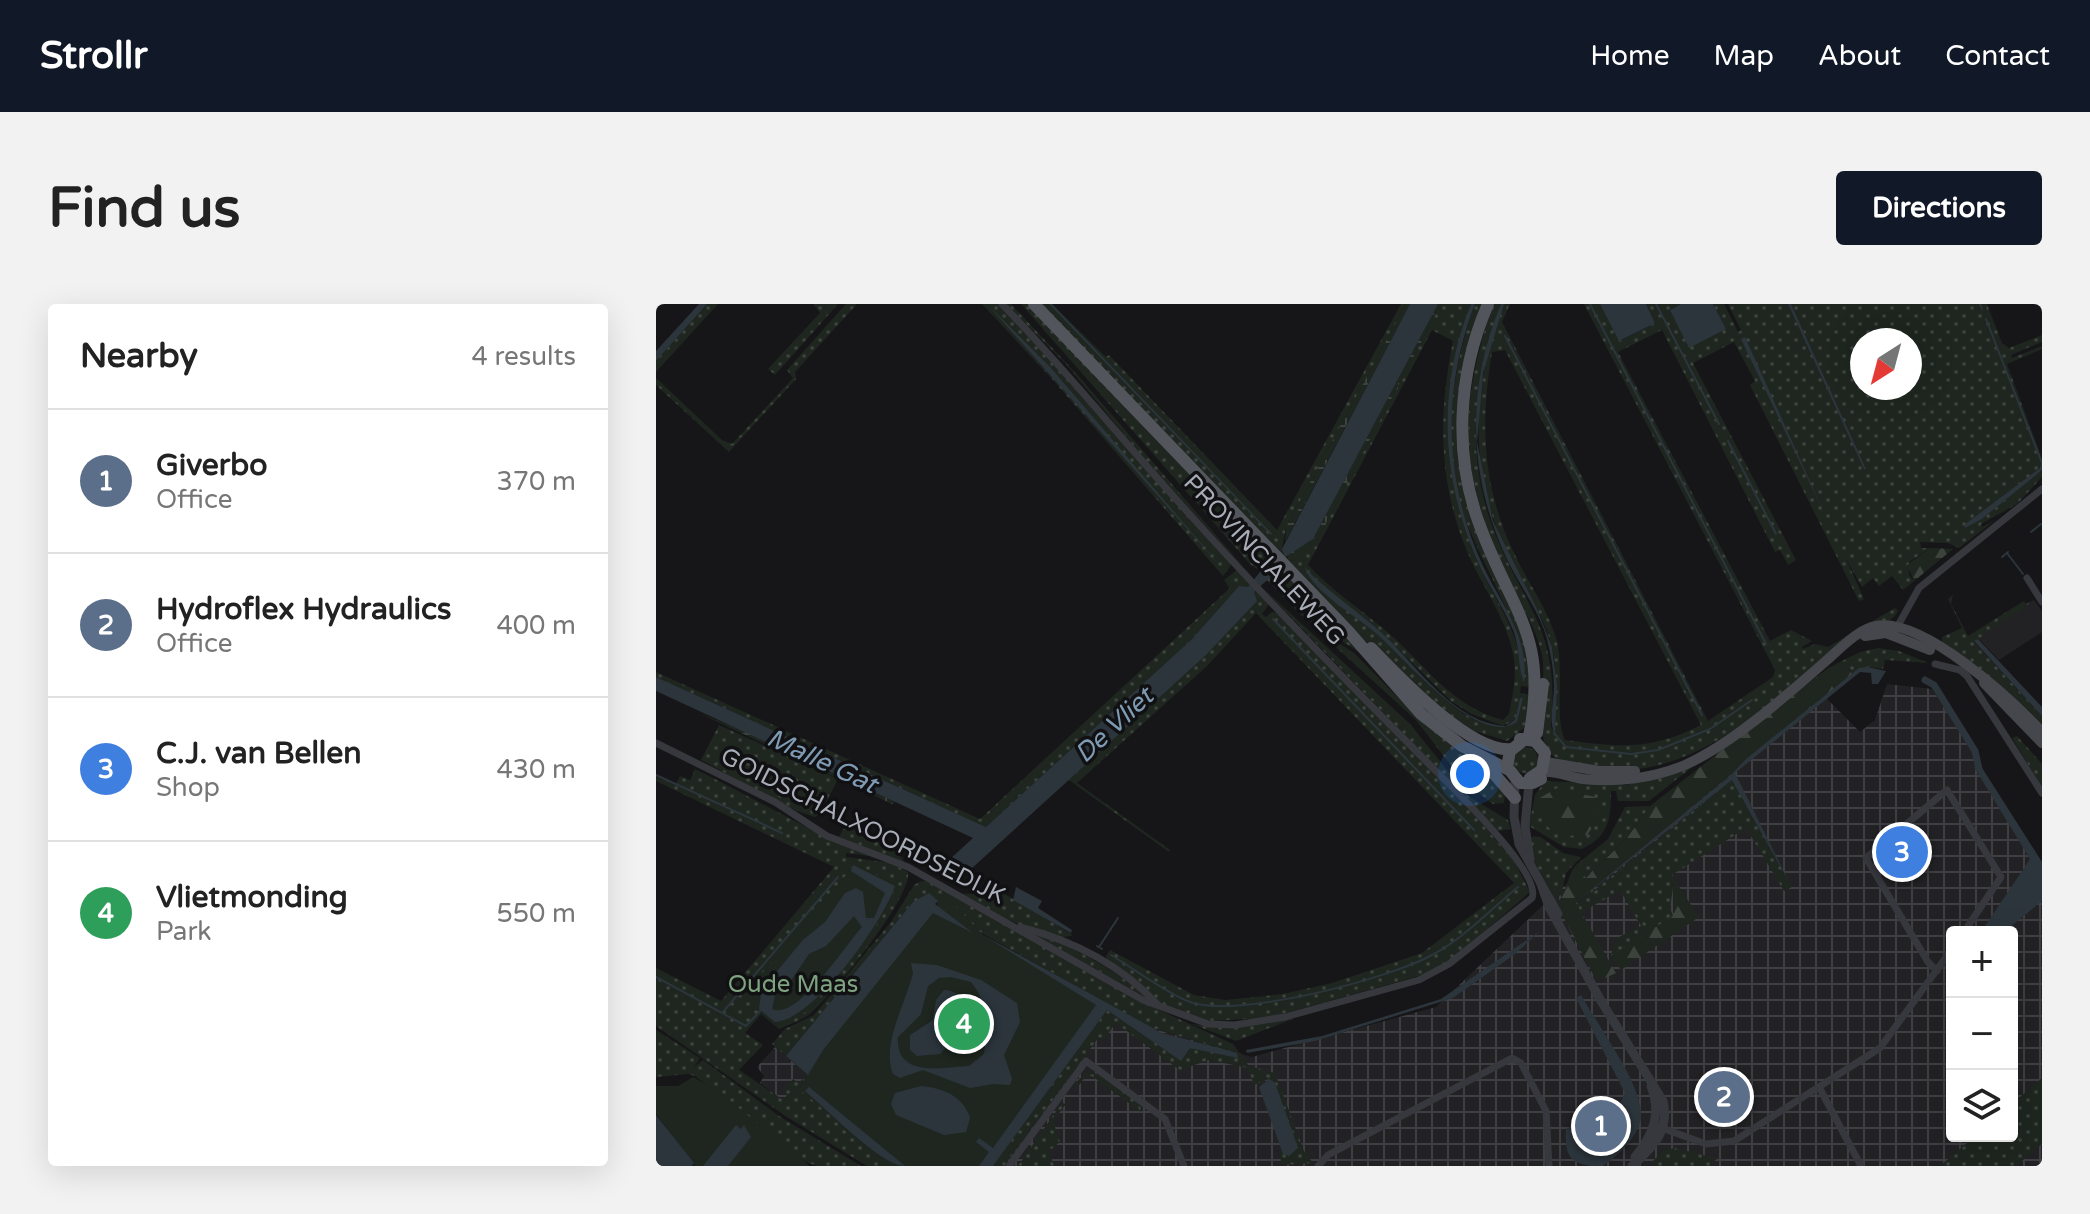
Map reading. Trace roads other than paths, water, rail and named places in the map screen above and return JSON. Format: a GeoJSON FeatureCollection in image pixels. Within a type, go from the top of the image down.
{"type":"FeatureCollection","features":[{"type":"Feature","properties":{"kind":"main road","name":"PROVINCIALEWEG"},"geometry":{"type":"LineString","coordinates":[[1034,304],[1349,632],[1421,714],[1471,751],[1507,765]]}},
{"type":"Feature","properties":{"kind":"main road"},"geometry":{"type":"LineString","coordinates":[[1488,304],[1466,378],[1463,442],[1478,523],[1511,593],[1534,655],[1536,676],[1532,715],[1523,743],[1507,765],[1534,774],[1565,770],[1618,772],[1657,768],[1696,753],[1752,719],[1869,628],[1895,631],[1977,670],[2042,732]]}},
{"type":"Feature","properties":{"kind":"main road"},"geometry":{"type":"LineString","coordinates":[[1511,593],[1530,623],[1542,666],[1523,743],[1534,774]]}},
{"type":"Feature","properties":{"kind":"main road","name":"PROVINCIALEWEG"},"geometry":{"type":"LineString","coordinates":[[1349,632],[1368,644],[1439,714],[1504,750],[1523,743]]}},
{"type":"Feature","properties":{"kind":"main road"},"geometry":{"type":"LineString","coordinates":[[2013,707],[2042,743]]}},
{"type":"Feature","properties":{"kind":"main road"},"geometry":{"type":"LineString","coordinates":[[1471,751],[1515,798]]}},
{"type":"Feature","properties":{"kind":"main road"},"geometry":{"type":"LineString","coordinates":[[1534,774],[1565,770]]}},
{"type":"Feature","properties":{"kind":"street","name":"PROVINCIALEWEG"},"geometry":{"type":"LineString","coordinates":[[1002,304],[1247,576],[1500,840]]}},
{"type":"Feature","properties":{"kind":"street"},"geometry":{"type":"LineString","coordinates":[[1895,631],[1909,600],[1923,585],[2042,489]]}},
{"type":"Feature","properties":{"kind":"street"},"geometry":{"type":"LineString","coordinates":[[2027,578],[2042,602]]}},
{"type":"Feature","properties":{"kind":"street"},"geometry":{"type":"LineString","coordinates":[[1935,664],[1965,674],[2042,793]]}},
{"type":"Feature","properties":{"kind":"street"},"geometry":{"type":"LineString","coordinates":[[1997,720],[2013,707]]}},
{"type":"Feature","properties":{"kind":"street","name":"GOIDSCHALXOORDSEDIJK"},"geometry":{"type":"LineString","coordinates":[[656,743],[780,804],[827,836],[909,867],[1161,1008],[1208,1024],[1255,1023],[1357,999],[1435,972],[1534,897],[1526,873],[1500,840]]}},
{"type":"Feature","properties":{"kind":"street"},"geometry":{"type":"LineString","coordinates":[[1520,833],[1534,774]]}},
{"type":"Feature","properties":{"kind":"street"},"geometry":{"type":"LineString","coordinates":[[1534,774],[1515,798],[1520,833],[1531,866],[1553,902],[1560,922],[1601,1001],[1663,1101],[1651,1148],[1630,1166]]}},
{"type":"Feature","properties":{"kind":"street"},"geometry":{"type":"LineString","coordinates":[[1937,971],[1869,867],[1867,855],[1947,790],[2000,874],[1999,884],[1968,926]]}},
{"type":"Feature","properties":{"kind":"street"},"geometry":{"type":"LineString","coordinates":[[1500,840],[1520,833]]}},
{"type":"Feature","properties":{"kind":"street","name":"GOIDSCHALXOORDSEDIJK"},"geometry":{"type":"LineString","coordinates":[[1009,924],[1073,943],[1111,966],[1161,1008]]}},
{"type":"Feature","properties":{"kind":"street"},"geometry":{"type":"LineString","coordinates":[[1659,1126],[1699,1142],[1728,1144],[1880,1048],[1946,958]]}},
{"type":"Feature","properties":{"kind":"street"},"geometry":{"type":"LineString","coordinates":[[1318,1166],[1325,1156],[1512,1058],[1521,1063],[1546,1111],[1549,1166]]}},
{"type":"Feature","properties":{"kind":"street"},"geometry":{"type":"LineString","coordinates":[[1009,1166],[1086,1061],[1166,1120],[1184,1166]]}},
{"type":"Feature","properties":{"kind":"street"},"geometry":{"type":"LineString","coordinates":[[1819,1087],[1861,1166]]}},
{"type":"Feature","properties":{"kind":"water"},"geometry":{"type":"Polygon","coordinates":[[[699,304],[707,304],[656,361],[656,351],[699,304]]]}},
{"type":"Feature","properties":{"kind":"water"},"geometry":{"type":"Polygon","coordinates":[[[987,304],[1051,368],[1223,569],[987,304]]]}},
{"type":"Feature","properties":{"kind":"water"},"geometry":{"type":"Polygon","coordinates":[[[1049,304],[1052,304],[1271,535],[1049,304]]]}},
{"type":"Feature","properties":{"kind":"water"},"geometry":{"type":"Polygon","coordinates":[[[1410,304],[1438,304],[1313,539],[1285,557],[1282,549],[1410,304]]]}},
{"type":"Feature","properties":{"kind":"water"},"geometry":{"type":"Polygon","coordinates":[[[1471,304],[1475,304],[1456,370],[1452,404],[1455,470],[1471,536],[1519,637],[1525,666],[1524,682],[1513,630],[1481,569],[1465,529],[1450,465],[1448,400],[1460,335],[1471,304]]]}},
{"type":"Feature","properties":{"kind":"water"},"geometry":{"type":"Polygon","coordinates":[[[1501,304],[1504,304],[1483,373],[1477,442],[1493,521],[1537,609],[1552,647],[1557,686],[1555,735],[1552,718],[1553,675],[1547,639],[1493,526],[1478,463],[1476,431],[1477,399],[1482,367],[1501,304]]]}},
{"type":"Feature","properties":{"kind":"water"},"geometry":{"type":"Polygon","coordinates":[[[1600,304],[1646,304],[1655,323],[1619,341],[1600,304]]]}},
{"type":"Feature","properties":{"kind":"water"},"geometry":{"type":"Polygon","coordinates":[[[1681,304],[1713,304],[1726,329],[1689,348],[1670,310],[1681,304]]]}},
{"type":"Feature","properties":{"kind":"water"},"geometry":{"type":"Polygon","coordinates":[[[1788,304],[1791,304],[1866,469],[1864,469],[1788,304]]]}},
{"type":"Feature","properties":{"kind":"water"},"geometry":{"type":"Polygon","coordinates":[[[1745,337],[1826,517],[1741,339],[1745,337]]]}},
{"type":"Feature","properties":{"kind":"water"},"geometry":{"type":"Polygon","coordinates":[[[2042,458],[2042,470],[1982,519],[1965,528],[1964,525],[2040,468],[2042,458]]]}},
{"type":"Feature","properties":{"kind":"water"},"geometry":{"type":"Polygon","coordinates":[[[1267,563],[1276,572],[1254,592],[1257,601],[1205,656],[970,870],[954,880],[946,873],[950,867],[949,860],[973,838],[656,691],[656,677],[986,827],[1192,639],[1239,586],[1248,587],[1267,563]]]}},
{"type":"Feature","properties":{"kind":"water"},"geometry":{"type":"Polygon","coordinates":[[[1304,567],[1384,635],[1454,705],[1487,723],[1505,726],[1483,723],[1463,713],[1444,698],[1379,636],[1327,596],[1304,567]]]}},
{"type":"Feature","properties":{"kind":"water"},"geometry":{"type":"Polygon","coordinates":[[[1978,639],[2042,707],[2042,716],[1974,641],[1978,639]]]}},
{"type":"Feature","properties":{"kind":"water"},"geometry":{"type":"Polygon","coordinates":[[[1859,668],[1886,671],[1878,684],[1872,684],[1871,673],[1860,672],[1735,773],[1789,882],[1732,780],[1575,903],[1731,775],[1746,759],[1859,668]]]}},
{"type":"Feature","properties":{"kind":"water"},"geometry":{"type":"Polygon","coordinates":[[[1520,698],[1523,698],[1517,722],[1507,725],[1515,720],[1520,698]]]}},
{"type":"Feature","properties":{"kind":"water"},"geometry":{"type":"Polygon","coordinates":[[[1979,763],[2042,862],[2042,901],[2011,926],[1985,926],[2030,859],[1974,767],[1979,763]]]}},
{"type":"Feature","properties":{"kind":"water"},"geometry":{"type":"Polygon","coordinates":[[[853,865],[895,886],[888,902],[862,944],[827,988],[791,1017],[775,1022],[759,1009],[761,994],[803,940],[825,922],[845,893],[856,888],[863,892],[866,918],[874,918],[885,893],[851,871],[853,865]],[[854,916],[826,946],[809,954],[790,982],[775,996],[772,1009],[783,1010],[795,1004],[820,979],[862,927],[854,916]]]}},
{"type":"Feature","properties":{"kind":"water"},"geometry":{"type":"Polygon","coordinates":[[[1016,887],[1042,901],[1038,908],[1072,930],[1071,933],[1013,900],[1016,887]]]}},
{"type":"Feature","properties":{"kind":"water"},"geometry":{"type":"Polygon","coordinates":[[[929,893],[938,901],[935,904],[973,933],[933,913],[823,1050],[808,1075],[786,1056],[913,902],[929,893]]]}},
{"type":"Feature","properties":{"kind":"water"},"geometry":{"type":"Polygon","coordinates":[[[1540,931],[1515,954],[1453,998],[1315,1041],[1247,1053],[1246,1050],[1322,1036],[1441,999],[1540,931]]]}},
{"type":"Feature","properties":{"kind":"water"},"geometry":{"type":"Polygon","coordinates":[[[983,935],[1162,1033],[1237,1053],[1238,1058],[1190,1048],[1181,1061],[1107,1010],[993,1166],[979,1166],[989,1152],[976,1142],[979,1138],[993,1148],[1096,1005],[983,935]]]}},
{"type":"Feature","properties":{"kind":"water"},"geometry":{"type":"Polygon","coordinates":[[[911,963],[937,965],[981,980],[1017,1003],[1020,1022],[1004,1055],[1012,1079],[1010,1085],[970,1088],[923,1070],[900,1078],[893,1074],[890,1062],[892,1037],[913,973],[911,963]],[[951,977],[939,978],[928,986],[921,1014],[898,1037],[899,1050],[904,1059],[923,1068],[947,1068],[969,1066],[984,1054],[984,1007],[971,982],[951,977]]]}},
{"type":"Feature","properties":{"kind":"water"},"geometry":{"type":"Polygon","coordinates":[[[944,990],[956,993],[965,1002],[971,1014],[972,1027],[957,1036],[940,1054],[917,1056],[910,1050],[910,1035],[933,1020],[936,1000],[944,990]]]}},
{"type":"Feature","properties":{"kind":"water"},"geometry":{"type":"Polygon","coordinates":[[[1581,995],[1628,1073],[1640,1105],[1641,1118],[1632,1139],[1603,1166],[1577,1162],[1572,1159],[1567,1147],[1566,1129],[1574,1125],[1580,1135],[1593,1145],[1610,1144],[1616,1124],[1607,1106],[1619,1105],[1625,1093],[1576,998],[1581,995]]]}},
{"type":"Feature","properties":{"kind":"water"},"geometry":{"type":"Polygon","coordinates":[[[1269,1079],[1275,1083],[1298,1148],[1289,1156],[1283,1154],[1259,1087],[1269,1079]]]}},
{"type":"Feature","properties":{"kind":"water"},"geometry":{"type":"Polygon","coordinates":[[[921,1086],[944,1091],[962,1104],[970,1118],[966,1132],[944,1135],[896,1115],[891,1104],[895,1093],[921,1086]]]}},
{"type":"Feature","properties":{"kind":"water"},"geometry":{"type":"Polygon","coordinates":[[[809,1087],[905,1166],[882,1157],[854,1135],[805,1091],[809,1087]]]}},
{"type":"Feature","properties":{"kind":"water"},"geometry":{"type":"Polygon","coordinates":[[[656,1115],[694,1163],[692,1166],[656,1166],[656,1115]]]}},
{"type":"Feature","properties":{"kind":"water"},"geometry":{"type":"Polygon","coordinates":[[[736,1125],[741,1129],[744,1125],[751,1137],[728,1166],[703,1166],[736,1125]]]}},
{"type":"Feature","properties":{"kind":"waterway"},"geometry":{"type":"LineString","coordinates":[[1590,304],[1766,644]]}},
{"type":"Feature","properties":{"kind":"waterway"},"geometry":{"type":"LineString","coordinates":[[1656,304],[1719,424]]}},
{"type":"Feature","properties":{"kind":"waterway"},"geometry":{"type":"LineString","coordinates":[[1980,304],[1982,309]]}},
{"type":"Feature","properties":{"kind":"waterway"},"geometry":{"type":"LineString","coordinates":[[1986,319],[2042,463]]}},
{"type":"Feature","properties":{"kind":"waterway"},"geometry":{"type":"LineString","coordinates":[[1505,336],[1702,715]]}},
{"type":"Feature","properties":{"kind":"waterway"},"geometry":{"type":"LineString","coordinates":[[1728,441],[1776,534]]}},
{"type":"Feature","properties":{"kind":"waterway"},"geometry":{"type":"LineString","coordinates":[[2031,532],[2041,524]]}},
{"type":"Feature","properties":{"kind":"waterway"},"geometry":{"type":"LineString","coordinates":[[2002,557],[2008,552]]}},
{"type":"Feature","properties":{"kind":"waterway"},"geometry":{"type":"LineString","coordinates":[[2007,553],[2023,574]]}},
{"type":"Feature","properties":{"kind":"waterway"},"geometry":{"type":"LineString","coordinates":[[1273,619],[1474,830]]}},
{"type":"Feature","properties":{"kind":"waterway"},"geometry":{"type":"LineString","coordinates":[[1925,680],[1934,685],[1975,751],[1979,769]]}},
{"type":"Feature","properties":{"kind":"waterway"},"geometry":{"type":"LineString","coordinates":[[1554,733],[1566,747],[1631,754],[1658,750],[1710,729],[1752,700]]}},
{"type":"Feature","properties":{"kind":"waterway"},"geometry":{"type":"LineString","coordinates":[[656,775],[782,833]]}},
{"type":"Feature","properties":{"kind":"waterway"},"geometry":{"type":"LineString","coordinates":[[723,1012],[838,877]]}},
{"type":"Feature","properties":{"kind":"waterway"},"geometry":{"type":"LineString","coordinates":[[1111,955],[1190,1002],[1212,1006],[1276,1001],[1348,985],[1411,965],[1466,932],[1518,887]]}},
{"type":"Feature","properties":{"kind":"waterway"},"geometry":{"type":"LineString","coordinates":[[1099,947],[1118,918]]}},
{"type":"Feature","properties":{"kind":"waterway"},"geometry":{"type":"LineString","coordinates":[[1097,946],[1102,949]]}},
{"type":"Feature","properties":{"kind":"waterway"},"geometry":{"type":"LineString","coordinates":[[656,977],[746,1026],[761,1010]]}},
{"type":"Feature","properties":{"kind":"place","name":"C.J. van Bellen"},"geometry":{"type":"Point","coordinates":[1902,852]}},
{"type":"Feature","properties":{"kind":"place","name":"Vlietmonding"},"geometry":{"type":"Point","coordinates":[964,1024]}},
{"type":"Feature","properties":{"kind":"place","name":"Hydroflex Hydraulics"},"geometry":{"type":"Point","coordinates":[1724,1097]}},
{"type":"Feature","properties":{"kind":"place","name":"Giverbo"},"geometry":{"type":"Point","coordinates":[1601,1126]}},
{"type":"Feature","properties":{"kind":"water label","name":"De Vliet"},"geometry":{"type":"Point","coordinates":[1114,725]}},
{"type":"Feature","properties":{"kind":"water label","name":"Malle Gat"},"geometry":{"type":"Point","coordinates":[822,761]}},
{"type":"Feature","properties":{"kind":"park label","name":"Oude Maas"},"geometry":{"type":"Point","coordinates":[793,984]}}]}
